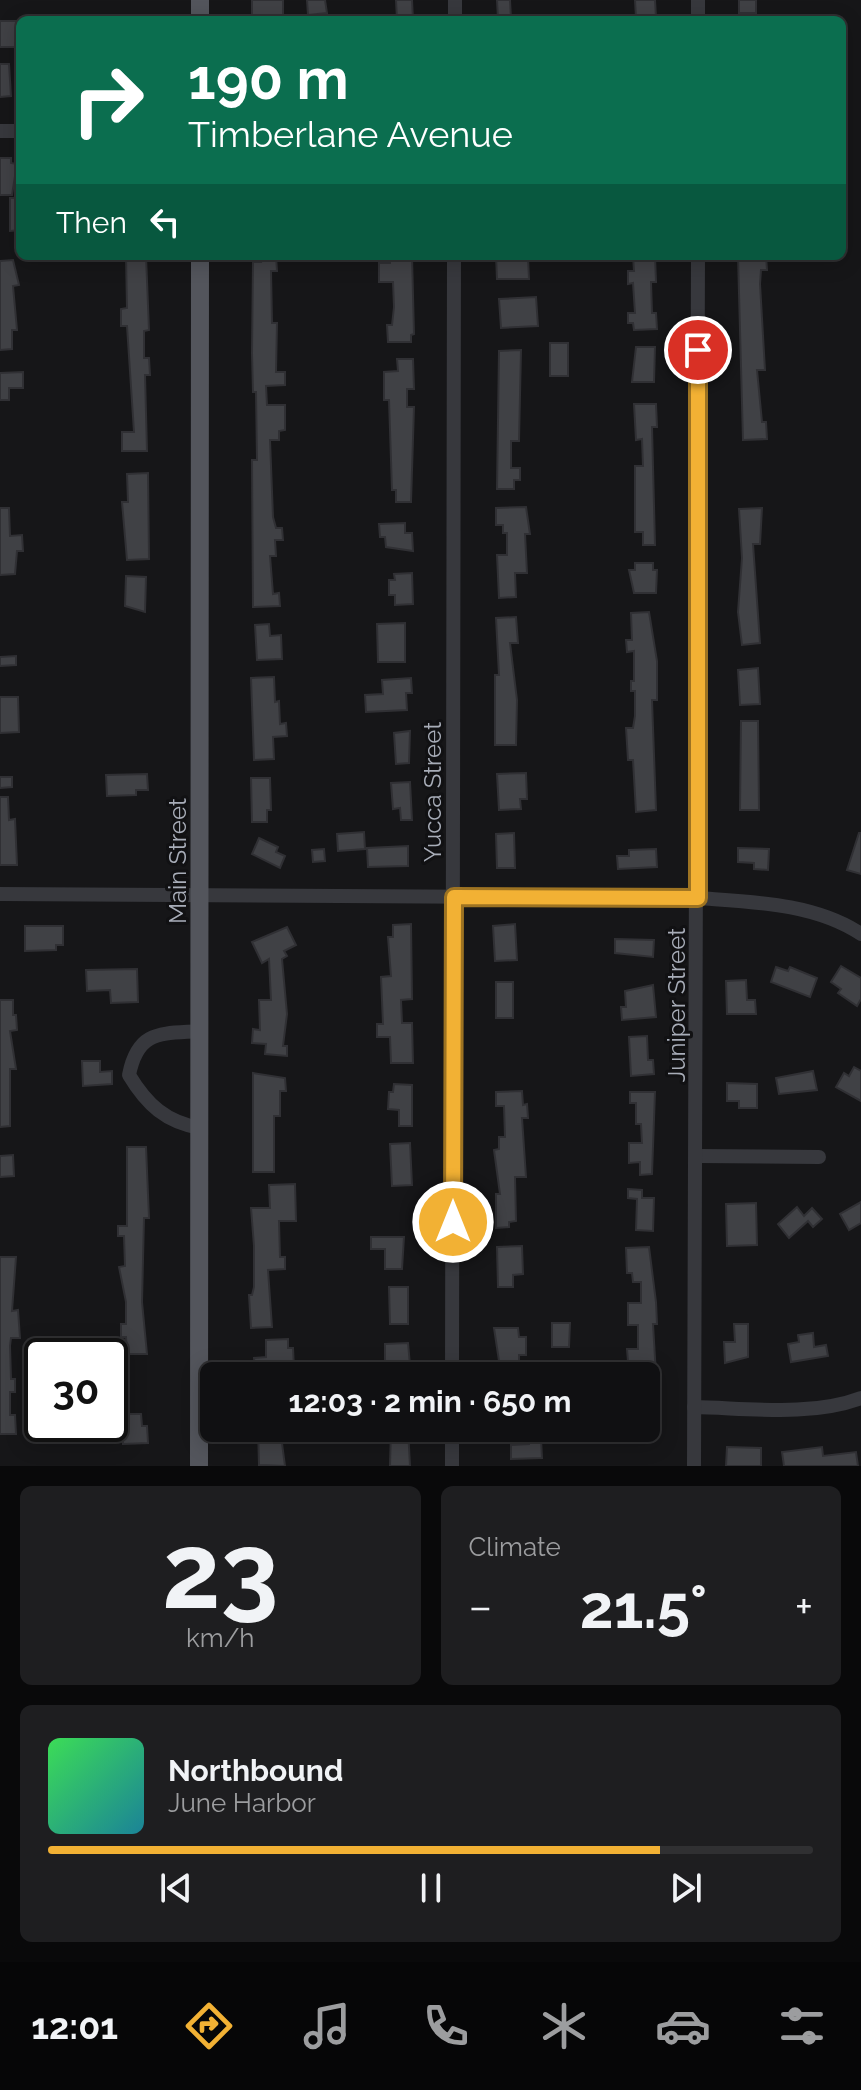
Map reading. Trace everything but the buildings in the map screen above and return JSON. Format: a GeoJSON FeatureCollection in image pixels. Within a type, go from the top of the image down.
{"type":"FeatureCollection","features":[{"type":"Feature","properties":{"kind":"main road","name":"Main Street"},"geometry":{"type":"LineString","coordinates":[[199,1466],[200,260]]}},
{"type":"Feature","properties":{"kind":"street","name":"Yucca Street"},"geometry":{"type":"LineString","coordinates":[[452,1362],[454,260]]}},
{"type":"Feature","properties":{"kind":"street","name":"Juniper Street"},"geometry":{"type":"LineString","coordinates":[[694,1466],[698,260]]}},
{"type":"Feature","properties":{"kind":"street"},"geometry":{"type":"LineString","coordinates":[[0,894],[698,898],[793,909],[824,916],[861,934]]}},
{"type":"Feature","properties":{"kind":"street"},"geometry":{"type":"LineString","coordinates":[[200,1128],[177,1124],[145,1101],[129,1075],[132,1059],[143,1041],[159,1034],[201,1031]]}},
{"type":"Feature","properties":{"kind":"street"},"geometry":{"type":"LineString","coordinates":[[697,1156],[819,1157]]}},
{"type":"Feature","properties":{"kind":"street"},"geometry":{"type":"LineString","coordinates":[[694,1407],[788,1408],[848,1403],[861,1398]]}},
{"type":"Feature","properties":{"kind":"street"},"geometry":{"type":"LineString","coordinates":[[452,1442],[452,1466]]}},
{"type":"Feature","properties":{"kind":"route"},"geometry":{"type":"LineString","coordinates":[[453,1222],[454,897],[698,898],[698,350]]}}]}
